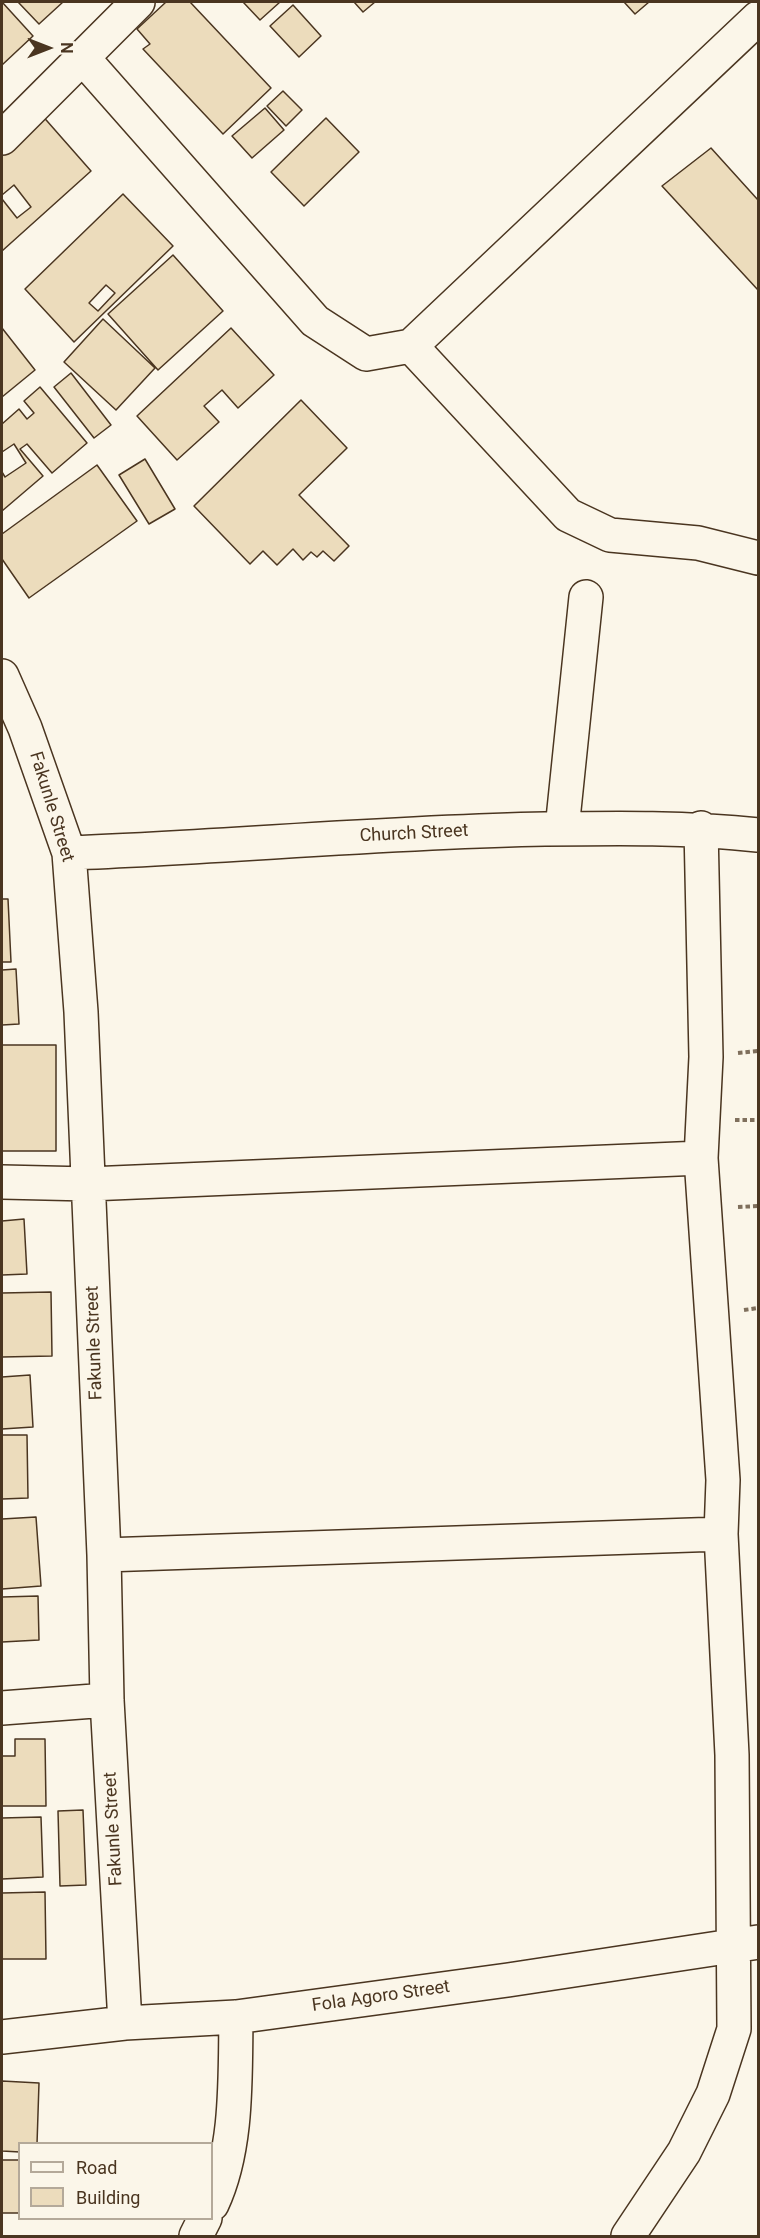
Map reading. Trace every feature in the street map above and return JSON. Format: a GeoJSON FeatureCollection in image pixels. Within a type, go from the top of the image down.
{"type":"FeatureCollection","features":[{"type":"Feature","properties":{"kind":"street"},"geometry":{"type":"LineString","coordinates":[[2,138],[138,2]]}},
{"type":"Feature","properties":{"kind":"street"},"geometry":{"type":"LineString","coordinates":[[82,57],[315,321],[366,354],[411,346],[759,18]]}},
{"type":"Feature","properties":{"kind":"street"},"geometry":{"type":"LineString","coordinates":[[411,346],[568,515],[610,535],[698,543],[759,558]]}},
{"type":"Feature","properties":{"kind":"street"},"geometry":{"type":"LineString","coordinates":[[562,829],[586,597]]}},
{"type":"Feature","properties":{"kind":"street","name":"Fakunle Street"},"geometry":{"type":"LineString","coordinates":[[2,676],[25,728],[69,853],[81,1012],[104,1556],[107,1700],[125,2023]]}},
{"type":"Feature","properties":{"kind":"street"},"geometry":{"type":"LineString","coordinates":[[628,2236],[684,2152],[713,2094],[734,2029],[747,1944],[732,1755],[721,1534],[723,1480],[701,1158],[706,1057],[701,828]]}},
{"type":"Feature","properties":{"kind":"street","name":"Church Street"},"geometry":{"type":"LineString","coordinates":[[69,853],[207,848],[431,831],[701,828],[759,835]]}},
{"type":"Feature","properties":{"kind":"street"},"geometry":{"type":"LineString","coordinates":[[2,1182],[89,1184],[701,1158]]}},
{"type":"Feature","properties":{"kind":"street"},"geometry":{"type":"LineString","coordinates":[[104,1556],[721,1534]]}},
{"type":"Feature","properties":{"kind":"street"},"geometry":{"type":"LineString","coordinates":[[2,1708],[107,1700]]}},
{"type":"Feature","properties":{"kind":"street","name":"Fola Agoro Street"},"geometry":{"type":"LineString","coordinates":[[2,2037],[125,2023],[236,2017],[747,1944]]}},
{"type":"Feature","properties":{"kind":"street"},"geometry":{"type":"LineString","coordinates":[[213,2202],[217,2193],[233,2118],[236,2017]]}},
{"type":"Feature","properties":{"kind":"street"},"geometry":{"type":"LineString","coordinates":[[196,2236],[204,2220]]}},
{"type":"Feature","properties":{"kind":"building"},"geometry":{"type":"Polygon","coordinates":[[[2,2],[33,36],[2,65],[2,2]]]}},
{"type":"Feature","properties":{"kind":"building"},"geometry":{"type":"Polygon","coordinates":[[[18,2],[63,2],[39,24],[18,2]]]}},
{"type":"Feature","properties":{"kind":"building"},"geometry":{"type":"Polygon","coordinates":[[[166,2],[190,2],[271,88],[223,134],[143,49],[150,44],[137,29],[166,2]]]}},
{"type":"Feature","properties":{"kind":"building"},"geometry":{"type":"Polygon","coordinates":[[[243,2],[280,2],[260,20],[243,2]]]}},
{"type":"Feature","properties":{"kind":"building"},"geometry":{"type":"Polygon","coordinates":[[[354,2],[375,2],[363,12],[354,2]]]}},
{"type":"Feature","properties":{"kind":"building"},"geometry":{"type":"Polygon","coordinates":[[[624,2],[649,2],[635,14],[624,2]]]}},
{"type":"Feature","properties":{"kind":"building"},"geometry":{"type":"Polygon","coordinates":[[[293,5],[321,36],[299,57],[270,26],[293,5]]]}},
{"type":"Feature","properties":{"kind":"building"},"geometry":{"type":"Polygon","coordinates":[[[283,91],[302,110],[286,126],[267,106],[283,91]]]}},
{"type":"Feature","properties":{"kind":"building"},"geometry":{"type":"Polygon","coordinates":[[[265,108],[284,130],[252,158],[232,136],[265,108]]]}},
{"type":"Feature","properties":{"kind":"building"},"geometry":{"type":"Polygon","coordinates":[[[40,113],[91,171],[2,251],[2,199],[17,218],[31,207],[14,185],[2,195],[2,147],[40,113]]]}},
{"type":"Feature","properties":{"kind":"building"},"geometry":{"type":"Polygon","coordinates":[[[326,118],[359,152],[304,206],[271,172],[326,118]]]}},
{"type":"Feature","properties":{"kind":"building"},"geometry":{"type":"Polygon","coordinates":[[[711,148],[758,200],[758,290],[662,186],[711,148]]]}},
{"type":"Feature","properties":{"kind":"building"},"geometry":{"type":"Polygon","coordinates":[[[123,194],[173,246],[74,342],[25,289],[123,194]],[[106,285],[89,303],[98,311],[115,293],[106,285]]]}},
{"type":"Feature","properties":{"kind":"building"},"geometry":{"type":"Polygon","coordinates":[[[173,255],[223,311],[158,370],[108,314],[173,255]]]}},
{"type":"Feature","properties":{"kind":"building"},"geometry":{"type":"Polygon","coordinates":[[[103,319],[155,368],[116,410],[64,362],[103,319]]]}},
{"type":"Feature","properties":{"kind":"building"},"geometry":{"type":"Polygon","coordinates":[[[2,328],[35,370],[2,397],[2,328]]]}},
{"type":"Feature","properties":{"kind":"building"},"geometry":{"type":"Polygon","coordinates":[[[231,328],[274,375],[238,408],[222,390],[204,406],[219,422],[177,460],[137,416],[231,328]]]}},
{"type":"Feature","properties":{"kind":"building"},"geometry":{"type":"Polygon","coordinates":[[[71,373],[111,425],[94,438],[54,387],[71,373]]]}},
{"type":"Feature","properties":{"kind":"building"},"geometry":{"type":"Polygon","coordinates":[[[40,387],[87,443],[52,473],[27,444],[20,449],[43,476],[2,511],[2,472],[5,477],[26,463],[14,444],[2,452],[2,424],[19,409],[27,419],[34,413],[24,401],[40,387]]]}},
{"type":"Feature","properties":{"kind":"building"},"geometry":{"type":"Polygon","coordinates":[[[301,400],[347,448],[299,495],[349,546],[334,561],[323,551],[317,557],[311,552],[303,560],[293,549],[277,565],[263,551],[250,564],[194,506],[301,400]]]}},
{"type":"Feature","properties":{"kind":"building"},"geometry":{"type":"Polygon","coordinates":[[[145,459],[175,509],[149,524],[119,475],[145,459]]]}},
{"type":"Feature","properties":{"kind":"building"},"geometry":{"type":"Polygon","coordinates":[[[97,465],[137,521],[29,598],[2,559],[2,534],[97,465]]]}},
{"type":"Feature","properties":{"kind":"building"},"geometry":{"type":"Polygon","coordinates":[[[2,899],[8,899],[11,962],[2,962],[2,899]]]}},
{"type":"Feature","properties":{"kind":"building"},"geometry":{"type":"Polygon","coordinates":[[[16,969],[19,1024],[2,1025],[2,970],[16,969]]]}},
{"type":"Feature","properties":{"kind":"building"},"geometry":{"type":"Polygon","coordinates":[[[2,1045],[56,1045],[56,1151],[2,1151],[2,1045]]]}},
{"type":"Feature","properties":{"kind":"building"},"geometry":{"type":"Polygon","coordinates":[[[24,1219],[27,1274],[2,1275],[2,1221],[24,1219]]]}},
{"type":"Feature","properties":{"kind":"building"},"geometry":{"type":"Polygon","coordinates":[[[51,1292],[52,1356],[2,1357],[2,1293],[51,1292]]]}},
{"type":"Feature","properties":{"kind":"building"},"geometry":{"type":"Polygon","coordinates":[[[30,1375],[33,1427],[2,1429],[2,1377],[30,1375]]]}},
{"type":"Feature","properties":{"kind":"building"},"geometry":{"type":"Polygon","coordinates":[[[2,1435],[27,1435],[28,1498],[2,1499],[2,1435]]]}},
{"type":"Feature","properties":{"kind":"building"},"geometry":{"type":"Polygon","coordinates":[[[36,1517],[41,1586],[2,1589],[2,1519],[36,1517]]]}},
{"type":"Feature","properties":{"kind":"building"},"geometry":{"type":"Polygon","coordinates":[[[38,1596],[39,1640],[2,1642],[2,1597],[38,1596]]]}},
{"type":"Feature","properties":{"kind":"building"},"geometry":{"type":"Polygon","coordinates":[[[15,1739],[45,1739],[46,1806],[2,1806],[2,1756],[15,1756],[15,1739]]]}},
{"type":"Feature","properties":{"kind":"building"},"geometry":{"type":"Polygon","coordinates":[[[83,1810],[86,1885],[60,1886],[58,1811],[83,1810]]]}},
{"type":"Feature","properties":{"kind":"building"},"geometry":{"type":"Polygon","coordinates":[[[41,1817],[43,1877],[2,1879],[2,1818],[41,1817]]]}},
{"type":"Feature","properties":{"kind":"building"},"geometry":{"type":"Polygon","coordinates":[[[45,1892],[46,1959],[2,1959],[2,1893],[45,1892]]]}},
{"type":"Feature","properties":{"kind":"building"},"geometry":{"type":"Polygon","coordinates":[[[2,2081],[39,2083],[37,2142],[18,2142],[18,2152],[2,2151],[2,2081]]]}},
{"type":"Feature","properties":{"kind":"building"},"geometry":{"type":"Polygon","coordinates":[[[2,2160],[18,2160],[18,2213],[2,2213],[2,2160]]]}}]}
